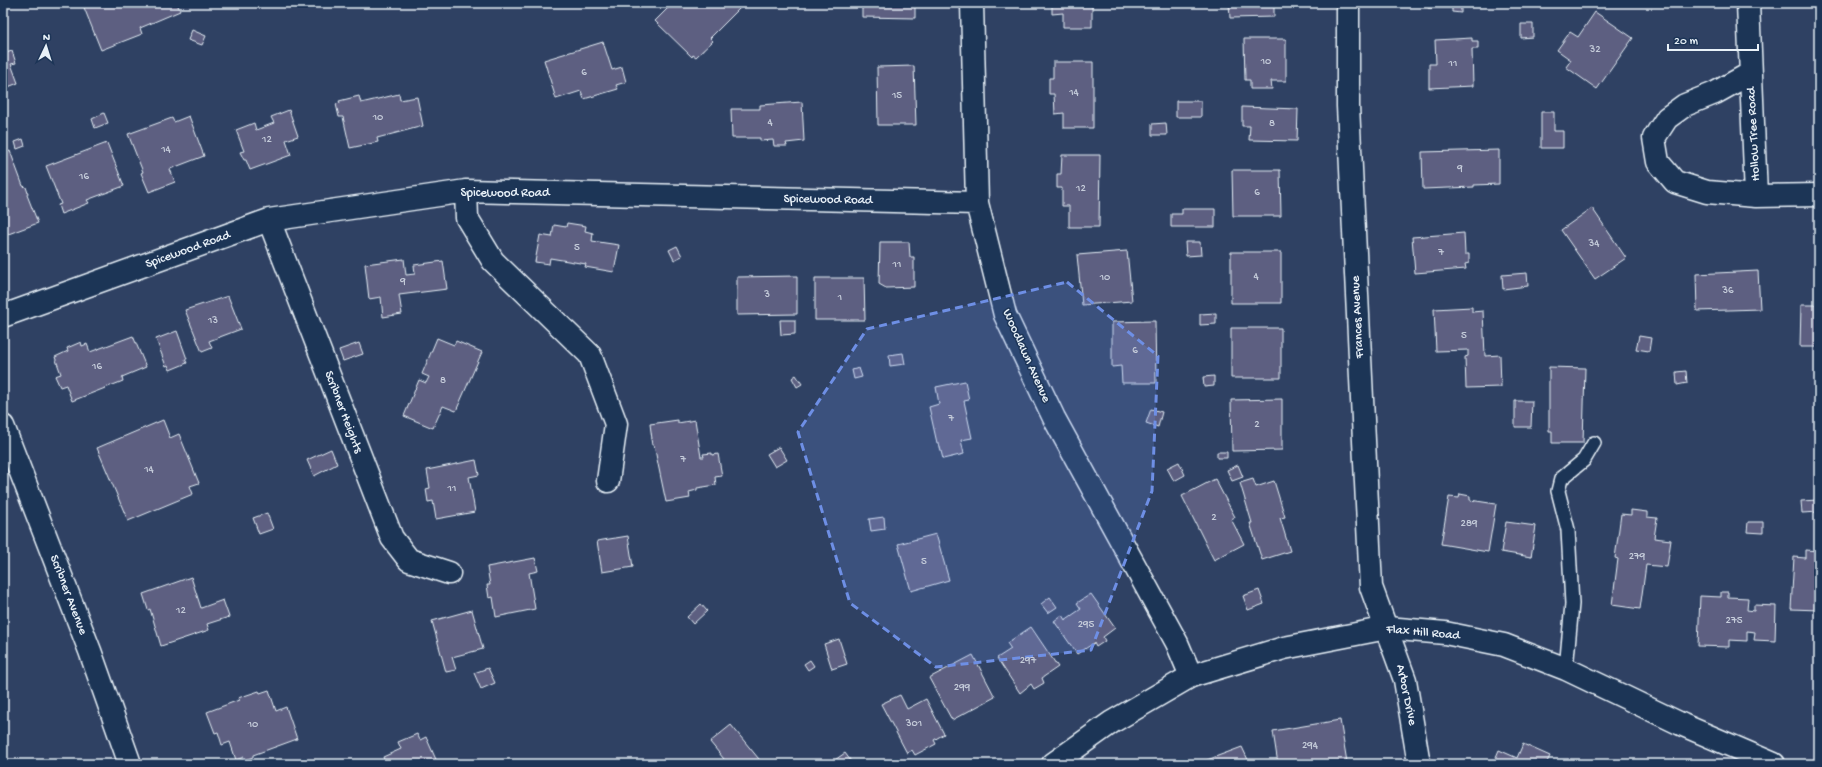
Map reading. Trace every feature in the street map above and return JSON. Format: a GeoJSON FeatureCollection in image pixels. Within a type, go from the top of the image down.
{"type":"FeatureCollection","features":[{"type":"Feature","properties":{"kind":"street","name":"Woodlawn Avenue"},"geometry":{"type":"LineString","coordinates":[[972,3],[977,203],[1005,314],[1054,418],[1177,643],[1192,676]]}},
{"type":"Feature","properties":{"kind":"street","name":"Frances Avenue"},"geometry":{"type":"LineString","coordinates":[[1348,3],[1348,106],[1371,587],[1387,628]]}},
{"type":"Feature","properties":{"kind":"street","name":"Hollow Tree Road"},"geometry":{"type":"LineString","coordinates":[[1748,3],[1756,196]]}},
{"type":"Feature","properties":{"kind":"street","name":"Hollow Tree Road"},"geometry":{"type":"LineString","coordinates":[[1751,73],[1715,93],[1685,105],[1667,118],[1654,138],[1658,162],[1675,182],[1707,192],[1756,196],[1819,195]]}},
{"type":"Feature","properties":{"kind":"street","name":"Spicewood Road"},"geometry":{"type":"LineString","coordinates":[[3,316],[269,220],[466,191],[977,203]]}},
{"type":"Feature","properties":{"kind":"street"},"geometry":{"type":"LineString","coordinates":[[466,191],[468,218],[493,261],[590,355],[616,424],[608,482]]}},
{"type":"Feature","properties":{"kind":"street","name":"Scribner Heights"},"geometry":{"type":"LineString","coordinates":[[269,220],[392,538],[409,560],[449,573]]}},
{"type":"Feature","properties":{"kind":"street","name":"Scribner Avenue"},"geometry":{"type":"LineString","coordinates":[[3,426],[90,651],[130,764]]}},
{"type":"Feature","properties":{"kind":"street","name":"Flax Hill Road"},"geometry":{"type":"LineString","coordinates":[[1053,764],[1112,722],[1192,676],[1284,648],[1387,628],[1445,633],[1504,645],[1566,669],[1683,725],[1774,764]]}},
{"type":"Feature","properties":{"kind":"street","name":"Arbor Drive"},"geometry":{"type":"LineString","coordinates":[[1387,628],[1405,680],[1419,764]]}},
{"type":"Feature","properties":{"kind":"lane"},"geometry":{"type":"LineString","coordinates":[[1566,669],[1572,604],[1568,530],[1558,491],[1561,479],[1584,460],[1594,443]]}},
{"type":"Feature","properties":{"kind":"highlighted area"},"geometry":{"type":"Polygon","coordinates":[[[1067,282],[1158,356],[1152,491],[1091,650],[936,667],[850,603],[798,432],[867,329],[1067,282]]]}},
{"type":"Feature","properties":{"kind":"building"},"geometry":{"type":"Polygon","coordinates":[[[89,3],[177,3],[180,11],[140,28],[142,34],[101,50],[83,5],[89,3]]]}},
{"type":"Feature","properties":{"kind":"building"},"geometry":{"type":"Polygon","coordinates":[[[673,3],[745,3],[710,38],[713,41],[696,57],[693,55],[692,57],[655,21],[673,3]]]}},
{"type":"Feature","properties":{"kind":"building"},"geometry":{"type":"Polygon","coordinates":[[[862,3],[915,3],[915,18],[862,17],[862,3]]]}},
{"type":"Feature","properties":{"kind":"building"},"geometry":{"type":"Polygon","coordinates":[[[1052,3],[1092,3],[1092,27],[1063,27],[1063,13],[1052,14],[1052,3]]]}},
{"type":"Feature","properties":{"kind":"building"},"geometry":{"type":"Polygon","coordinates":[[[1229,3],[1274,3],[1274,17],[1230,18],[1229,3]]]}},
{"type":"Feature","properties":{"kind":"building"},"geometry":{"type":"Polygon","coordinates":[[[1428,3],[1462,3],[1461,13],[1452,12],[1452,8],[1428,8],[1428,3]]]}},
{"type":"Feature","properties":{"kind":"building"},"geometry":{"type":"Polygon","coordinates":[[[1595,12],[1633,38],[1597,89],[1566,67],[1571,60],[1557,50],[1570,32],[1578,37],[1595,12]]]}},
{"type":"Feature","properties":{"kind":"building"},"geometry":{"type":"Polygon","coordinates":[[[1521,24],[1533,24],[1533,37],[1521,38],[1521,24]]]}},
{"type":"Feature","properties":{"kind":"building"},"geometry":{"type":"Polygon","coordinates":[[[192,30],[206,36],[202,45],[188,40],[192,30]]]}},
{"type":"Feature","properties":{"kind":"building"},"geometry":{"type":"Polygon","coordinates":[[[1472,38],[1472,41],[1478,41],[1478,49],[1472,49],[1473,86],[1429,88],[1429,64],[1436,64],[1435,40],[1472,38]]]}},
{"type":"Feature","properties":{"kind":"building"},"geometry":{"type":"Polygon","coordinates":[[[1244,39],[1286,39],[1286,81],[1271,81],[1272,89],[1250,89],[1250,80],[1245,80],[1244,39]]]}},
{"type":"Feature","properties":{"kind":"building"},"geometry":{"type":"Polygon","coordinates":[[[603,42],[612,70],[622,67],[626,82],[616,85],[618,89],[584,99],[581,91],[556,99],[544,60],[603,42]]]}},
{"type":"Feature","properties":{"kind":"building"},"geometry":{"type":"Polygon","coordinates":[[[4,47],[6,53],[12,51],[16,63],[11,64],[18,83],[3,89],[4,47]]]}},
{"type":"Feature","properties":{"kind":"building"},"geometry":{"type":"Polygon","coordinates":[[[1053,62],[1093,62],[1093,128],[1064,128],[1064,113],[1055,114],[1054,94],[1049,94],[1049,78],[1053,78],[1053,62]]]}},
{"type":"Feature","properties":{"kind":"building"},"geometry":{"type":"Polygon","coordinates":[[[914,66],[916,125],[878,125],[877,67],[914,66]]]}},
{"type":"Feature","properties":{"kind":"building"},"geometry":{"type":"Polygon","coordinates":[[[399,94],[400,100],[417,97],[423,126],[377,138],[378,142],[350,148],[343,117],[339,117],[336,104],[340,103],[339,101],[359,96],[361,103],[399,94]]]}},
{"type":"Feature","properties":{"kind":"building"},"geometry":{"type":"Polygon","coordinates":[[[1176,101],[1201,101],[1201,117],[1176,117],[1176,101]]]}},
{"type":"Feature","properties":{"kind":"building"},"geometry":{"type":"Polygon","coordinates":[[[802,102],[804,141],[786,143],[787,146],[774,146],[773,140],[760,141],[760,138],[732,138],[731,109],[760,109],[760,105],[802,102]]]}},
{"type":"Feature","properties":{"kind":"building"},"geometry":{"type":"Polygon","coordinates":[[[1242,107],[1298,109],[1297,141],[1249,140],[1250,126],[1242,126],[1242,107]]]}},
{"type":"Feature","properties":{"kind":"building"},"geometry":{"type":"Polygon","coordinates":[[[289,110],[298,136],[286,140],[291,155],[250,170],[246,160],[244,160],[240,152],[244,151],[236,130],[254,123],[256,130],[274,123],[271,117],[289,110]]]}},
{"type":"Feature","properties":{"kind":"building"},"geometry":{"type":"Polygon","coordinates":[[[1541,112],[1554,112],[1554,131],[1563,131],[1563,148],[1541,148],[1541,112]]]}},
{"type":"Feature","properties":{"kind":"building"},"geometry":{"type":"Polygon","coordinates":[[[104,113],[108,123],[95,128],[92,119],[104,113]]]}},
{"type":"Feature","properties":{"kind":"building"},"geometry":{"type":"Polygon","coordinates":[[[189,116],[204,156],[170,169],[175,182],[149,192],[128,134],[172,118],[174,122],[189,116]]]}},
{"type":"Feature","properties":{"kind":"building"},"geometry":{"type":"Polygon","coordinates":[[[1166,123],[1167,135],[1152,135],[1152,124],[1166,123]]]}},
{"type":"Feature","properties":{"kind":"building"},"geometry":{"type":"Polygon","coordinates":[[[23,139],[25,146],[17,149],[15,142],[23,139]]]}},
{"type":"Feature","properties":{"kind":"building"},"geometry":{"type":"Polygon","coordinates":[[[107,143],[124,186],[87,200],[89,203],[61,214],[58,205],[61,204],[46,166],[107,143]]]}},
{"type":"Feature","properties":{"kind":"building"},"geometry":{"type":"Polygon","coordinates":[[[1499,150],[1499,184],[1474,185],[1474,187],[1423,189],[1422,152],[1499,150]]]}},
{"type":"Feature","properties":{"kind":"building"},"geometry":{"type":"Polygon","coordinates":[[[10,151],[23,186],[26,187],[28,193],[27,195],[38,223],[3,236],[3,154],[10,151]]]}},
{"type":"Feature","properties":{"kind":"building"},"geometry":{"type":"Polygon","coordinates":[[[1062,155],[1100,155],[1099,227],[1069,227],[1069,206],[1062,206],[1062,188],[1057,188],[1057,174],[1061,174],[1062,155]]]}},
{"type":"Feature","properties":{"kind":"building"},"geometry":{"type":"Polygon","coordinates":[[[1232,170],[1280,170],[1281,216],[1233,216],[1232,170]]]}},
{"type":"Feature","properties":{"kind":"building"},"geometry":{"type":"Polygon","coordinates":[[[1592,208],[1626,258],[1595,279],[1561,230],[1592,208]]]}},
{"type":"Feature","properties":{"kind":"building"},"geometry":{"type":"Polygon","coordinates":[[[1182,209],[1215,209],[1215,227],[1171,227],[1171,214],[1182,214],[1182,209]]]}},
{"type":"Feature","properties":{"kind":"building"},"geometry":{"type":"Polygon","coordinates":[[[567,223],[586,226],[585,231],[593,233],[592,241],[619,245],[614,272],[585,267],[586,264],[550,258],[549,264],[535,262],[540,235],[552,237],[554,225],[566,227],[567,223]]]}},
{"type":"Feature","properties":{"kind":"building"},"geometry":{"type":"Polygon","coordinates":[[[1464,233],[1465,254],[1469,254],[1469,263],[1465,264],[1466,269],[1415,273],[1412,237],[1464,233]]]}},
{"type":"Feature","properties":{"kind":"building"},"geometry":{"type":"Polygon","coordinates":[[[880,242],[909,242],[910,257],[914,257],[914,287],[886,288],[879,284],[880,242]]]}},
{"type":"Feature","properties":{"kind":"building"},"geometry":{"type":"Polygon","coordinates":[[[1185,242],[1200,242],[1201,255],[1186,256],[1185,242]]]}},
{"type":"Feature","properties":{"kind":"building"},"geometry":{"type":"Polygon","coordinates":[[[677,246],[682,256],[674,260],[669,250],[677,246]]]}},
{"type":"Feature","properties":{"kind":"building"},"geometry":{"type":"Polygon","coordinates":[[[1127,251],[1132,301],[1082,305],[1077,255],[1127,251]]]}},
{"type":"Feature","properties":{"kind":"building"},"geometry":{"type":"Polygon","coordinates":[[[1231,252],[1281,252],[1281,303],[1231,303],[1231,252]]]}},
{"type":"Feature","properties":{"kind":"building"},"geometry":{"type":"Polygon","coordinates":[[[404,259],[406,275],[415,274],[414,265],[443,261],[447,289],[399,295],[402,314],[383,317],[381,297],[369,299],[365,264],[404,259]]]}},
{"type":"Feature","properties":{"kind":"building"},"geometry":{"type":"Polygon","coordinates":[[[1758,271],[1760,309],[1697,311],[1696,274],[1758,271]]]}},
{"type":"Feature","properties":{"kind":"building"},"geometry":{"type":"Polygon","coordinates":[[[1527,273],[1528,286],[1503,289],[1502,275],[1527,273]]]}},
{"type":"Feature","properties":{"kind":"building"},"geometry":{"type":"Polygon","coordinates":[[[797,276],[797,314],[737,315],[737,277],[797,276]]]}},
{"type":"Feature","properties":{"kind":"building"},"geometry":{"type":"Polygon","coordinates":[[[815,278],[864,278],[865,320],[815,320],[815,278]]]}},
{"type":"Feature","properties":{"kind":"building"},"geometry":{"type":"Polygon","coordinates":[[[228,296],[241,329],[209,341],[212,348],[202,352],[185,310],[228,296]]]}},
{"type":"Feature","properties":{"kind":"building"},"geometry":{"type":"Polygon","coordinates":[[[1801,305],[1819,305],[1819,347],[1800,347],[1801,305]]]}},
{"type":"Feature","properties":{"kind":"building"},"geometry":{"type":"Polygon","coordinates":[[[1472,307],[1472,312],[1483,311],[1485,356],[1500,355],[1501,387],[1466,388],[1465,357],[1468,356],[1468,350],[1436,351],[1434,309],[1472,307]]]}},
{"type":"Feature","properties":{"kind":"building"},"geometry":{"type":"Polygon","coordinates":[[[1216,313],[1216,324],[1200,325],[1200,314],[1216,313]]]}},
{"type":"Feature","properties":{"kind":"building"},"geometry":{"type":"Polygon","coordinates":[[[780,320],[795,320],[795,334],[781,335],[780,320]]]}},
{"type":"Feature","properties":{"kind":"building"},"geometry":{"type":"Polygon","coordinates":[[[1155,321],[1156,383],[1122,383],[1121,366],[1112,367],[1112,322],[1155,321]]]}},
{"type":"Feature","properties":{"kind":"building"},"geometry":{"type":"Polygon","coordinates":[[[1231,328],[1281,328],[1281,378],[1231,378],[1231,328]]]}},
{"type":"Feature","properties":{"kind":"building"},"geometry":{"type":"Polygon","coordinates":[[[177,331],[187,363],[170,370],[168,365],[166,366],[156,339],[177,331]]]}},
{"type":"Feature","properties":{"kind":"building"},"geometry":{"type":"Polygon","coordinates":[[[133,336],[146,367],[122,377],[123,381],[72,401],[66,385],[60,387],[55,376],[61,374],[55,357],[68,351],[67,348],[81,342],[82,346],[87,344],[90,352],[133,336]]]}},
{"type":"Feature","properties":{"kind":"building"},"geometry":{"type":"Polygon","coordinates":[[[1639,336],[1651,338],[1649,351],[1636,349],[1639,336]]]}},
{"type":"Feature","properties":{"kind":"building"},"geometry":{"type":"Polygon","coordinates":[[[437,338],[454,345],[456,341],[482,352],[456,411],[443,406],[433,428],[404,416],[419,380],[426,383],[429,377],[422,374],[437,338]]]}},
{"type":"Feature","properties":{"kind":"building"},"geometry":{"type":"Polygon","coordinates":[[[359,343],[363,354],[343,361],[339,350],[359,343]]]}},
{"type":"Feature","properties":{"kind":"building"},"geometry":{"type":"Polygon","coordinates":[[[903,353],[905,364],[890,366],[889,355],[903,353]]]}},
{"type":"Feature","properties":{"kind":"building"},"geometry":{"type":"Polygon","coordinates":[[[1549,367],[1585,368],[1583,443],[1552,443],[1552,431],[1549,431],[1549,367]]]}},
{"type":"Feature","properties":{"kind":"building"},"geometry":{"type":"Polygon","coordinates":[[[859,368],[862,377],[854,379],[852,370],[859,368]]]}},
{"type":"Feature","properties":{"kind":"building"},"geometry":{"type":"Polygon","coordinates":[[[1686,371],[1687,383],[1677,385],[1676,372],[1686,371]]]}},
{"type":"Feature","properties":{"kind":"building"},"geometry":{"type":"Polygon","coordinates":[[[796,375],[802,384],[797,387],[792,378],[796,375]]]}},
{"type":"Feature","properties":{"kind":"building"},"geometry":{"type":"Polygon","coordinates":[[[1214,376],[1214,386],[1204,387],[1203,377],[1214,376]]]}},
{"type":"Feature","properties":{"kind":"building"},"geometry":{"type":"Polygon","coordinates":[[[965,381],[969,400],[964,401],[972,438],[961,440],[964,454],[943,459],[939,443],[937,443],[929,407],[939,404],[936,387],[965,381]]]}},
{"type":"Feature","properties":{"kind":"building"},"geometry":{"type":"Polygon","coordinates":[[[1282,399],[1282,450],[1232,451],[1231,400],[1282,399]]]}},
{"type":"Feature","properties":{"kind":"building"},"geometry":{"type":"Polygon","coordinates":[[[1515,401],[1532,401],[1531,427],[1515,427],[1515,401]]]}},
{"type":"Feature","properties":{"kind":"building"},"geometry":{"type":"Polygon","coordinates":[[[1151,409],[1162,412],[1158,427],[1146,423],[1151,409]]]}},
{"type":"Feature","properties":{"kind":"building"},"geometry":{"type":"Polygon","coordinates":[[[163,420],[170,438],[179,434],[199,483],[190,486],[193,494],[128,521],[97,448],[163,420]]]}},
{"type":"Feature","properties":{"kind":"building"},"geometry":{"type":"Polygon","coordinates":[[[678,420],[678,423],[695,420],[701,457],[704,457],[703,454],[718,454],[722,476],[715,477],[716,485],[697,488],[697,490],[689,492],[690,498],[666,502],[654,445],[652,445],[650,424],[678,420]]]}},
{"type":"Feature","properties":{"kind":"building"},"geometry":{"type":"Polygon","coordinates":[[[779,447],[787,460],[775,467],[767,454],[779,447]]]}},
{"type":"Feature","properties":{"kind":"building"},"geometry":{"type":"Polygon","coordinates":[[[331,449],[337,464],[314,476],[307,460],[331,449]]]}},
{"type":"Feature","properties":{"kind":"building"},"geometry":{"type":"Polygon","coordinates":[[[1217,452],[1227,452],[1227,458],[1217,458],[1217,452]]]}},
{"type":"Feature","properties":{"kind":"building"},"geometry":{"type":"Polygon","coordinates":[[[476,460],[479,475],[469,477],[475,512],[436,519],[433,501],[428,502],[426,489],[430,488],[427,470],[476,460]]]}},
{"type":"Feature","properties":{"kind":"building"},"geometry":{"type":"Polygon","coordinates":[[[1179,462],[1185,475],[1174,481],[1167,468],[1179,462]]]}},
{"type":"Feature","properties":{"kind":"building"},"geometry":{"type":"Polygon","coordinates":[[[1238,465],[1243,477],[1232,481],[1227,470],[1238,465]]]}},
{"type":"Feature","properties":{"kind":"building"},"geometry":{"type":"Polygon","coordinates":[[[1215,479],[1235,517],[1231,519],[1244,544],[1214,560],[1182,496],[1215,479]]]}},
{"type":"Feature","properties":{"kind":"building"},"geometry":{"type":"Polygon","coordinates":[[[1253,479],[1256,487],[1274,481],[1285,517],[1280,518],[1290,551],[1262,560],[1250,523],[1252,523],[1240,483],[1253,479]]]}},
{"type":"Feature","properties":{"kind":"building"},"geometry":{"type":"Polygon","coordinates":[[[1460,494],[1470,496],[1470,500],[1496,504],[1488,552],[1441,544],[1449,497],[1459,498],[1460,494]]]}},
{"type":"Feature","properties":{"kind":"building"},"geometry":{"type":"Polygon","coordinates":[[[1818,500],[1819,512],[1802,513],[1801,501],[1818,500]]]}},
{"type":"Feature","properties":{"kind":"building"},"geometry":{"type":"Polygon","coordinates":[[[1631,510],[1647,512],[1647,517],[1657,518],[1654,538],[1671,540],[1667,567],[1646,565],[1640,609],[1612,605],[1618,559],[1615,558],[1621,514],[1631,515],[1631,510]]]}},
{"type":"Feature","properties":{"kind":"building"},"geometry":{"type":"Polygon","coordinates":[[[267,513],[273,529],[259,534],[253,518],[267,513]]]}},
{"type":"Feature","properties":{"kind":"building"},"geometry":{"type":"Polygon","coordinates":[[[884,517],[885,529],[871,531],[869,519],[884,517]]]}},
{"type":"Feature","properties":{"kind":"building"},"geometry":{"type":"Polygon","coordinates":[[[1506,522],[1536,526],[1531,557],[1501,552],[1506,522]]]}},
{"type":"Feature","properties":{"kind":"building"},"geometry":{"type":"Polygon","coordinates":[[[1748,522],[1763,522],[1763,533],[1747,532],[1748,522]]]}},
{"type":"Feature","properties":{"kind":"building"},"geometry":{"type":"Polygon","coordinates":[[[936,534],[949,580],[911,591],[898,544],[936,534]]]}},
{"type":"Feature","properties":{"kind":"building"},"geometry":{"type":"Polygon","coordinates":[[[628,536],[633,567],[602,572],[597,541],[628,536]]]}},
{"type":"Feature","properties":{"kind":"building"},"geometry":{"type":"Polygon","coordinates":[[[1805,550],[1819,551],[1819,610],[1791,609],[1794,557],[1805,558],[1805,550]]]}},
{"type":"Feature","properties":{"kind":"building"},"geometry":{"type":"Polygon","coordinates":[[[535,558],[538,571],[529,573],[535,609],[496,617],[493,597],[489,598],[487,585],[490,585],[487,567],[535,558]]]}},
{"type":"Feature","properties":{"kind":"building"},"geometry":{"type":"Polygon","coordinates":[[[191,577],[201,608],[223,600],[229,617],[207,624],[209,630],[161,646],[150,609],[148,610],[143,594],[191,577]]]}},
{"type":"Feature","properties":{"kind":"building"},"geometry":{"type":"Polygon","coordinates":[[[1259,590],[1264,604],[1248,610],[1243,596],[1259,590]]]}},
{"type":"Feature","properties":{"kind":"building"},"geometry":{"type":"Polygon","coordinates":[[[1721,592],[1728,592],[1728,597],[1748,598],[1747,610],[1754,611],[1754,605],[1776,606],[1775,641],[1754,640],[1755,632],[1747,631],[1747,641],[1729,640],[1729,647],[1698,646],[1700,596],[1721,597],[1721,592]]]}},
{"type":"Feature","properties":{"kind":"building"},"geometry":{"type":"Polygon","coordinates":[[[1091,594],[1115,628],[1103,637],[1105,641],[1096,647],[1094,643],[1077,654],[1054,621],[1062,615],[1065,620],[1081,609],[1077,603],[1091,594]]]}},
{"type":"Feature","properties":{"kind":"building"},"geometry":{"type":"Polygon","coordinates":[[[1050,597],[1057,607],[1048,613],[1041,604],[1050,597]]]}},
{"type":"Feature","properties":{"kind":"building"},"geometry":{"type":"Polygon","coordinates":[[[701,604],[707,611],[693,624],[687,617],[701,604]]]}},
{"type":"Feature","properties":{"kind":"building"},"geometry":{"type":"Polygon","coordinates":[[[472,610],[483,649],[452,657],[456,670],[446,672],[432,621],[472,610]]]}},
{"type":"Feature","properties":{"kind":"building"},"geometry":{"type":"Polygon","coordinates":[[[1031,627],[1058,667],[1042,678],[1044,683],[1034,689],[1031,684],[1020,693],[997,658],[1011,649],[1007,643],[1031,627]]]}},
{"type":"Feature","properties":{"kind":"building"},"geometry":{"type":"Polygon","coordinates":[[[839,639],[847,664],[832,669],[824,644],[839,639]]]}},
{"type":"Feature","properties":{"kind":"building"},"geometry":{"type":"Polygon","coordinates":[[[973,655],[995,697],[952,720],[929,678],[973,655]]]}},
{"type":"Feature","properties":{"kind":"building"},"geometry":{"type":"Polygon","coordinates":[[[810,660],[814,666],[808,670],[804,664],[810,660]]]}},
{"type":"Feature","properties":{"kind":"building"},"geometry":{"type":"Polygon","coordinates":[[[488,668],[495,683],[481,689],[474,673],[488,668]]]}},
{"type":"Feature","properties":{"kind":"building"},"geometry":{"type":"Polygon","coordinates":[[[269,690],[276,711],[286,707],[297,739],[253,755],[253,757],[245,760],[244,757],[236,760],[230,742],[222,745],[218,732],[215,733],[207,712],[239,700],[238,698],[259,691],[260,693],[269,690]]]}},
{"type":"Feature","properties":{"kind":"building"},"geometry":{"type":"Polygon","coordinates":[[[900,695],[907,709],[926,699],[944,734],[934,740],[936,744],[915,755],[912,750],[907,753],[881,704],[900,695]]]}},
{"type":"Feature","properties":{"kind":"building"},"geometry":{"type":"Polygon","coordinates":[[[1340,720],[1347,762],[1331,764],[1278,764],[1273,731],[1340,720]]]}},
{"type":"Feature","properties":{"kind":"building"},"geometry":{"type":"Polygon","coordinates":[[[731,725],[763,764],[728,764],[710,742],[731,725]]]}},
{"type":"Feature","properties":{"kind":"building"},"geometry":{"type":"Polygon","coordinates":[[[417,734],[420,740],[426,737],[438,764],[380,764],[385,762],[383,757],[401,749],[398,742],[417,734]]]}},
{"type":"Feature","properties":{"kind":"building"},"geometry":{"type":"Polygon","coordinates":[[[1523,744],[1550,756],[1546,764],[1493,764],[1499,750],[1517,758],[1523,744]]]}},
{"type":"Feature","properties":{"kind":"building"},"geometry":{"type":"Polygon","coordinates":[[[1242,747],[1250,764],[1208,764],[1207,760],[1242,747]]]}},
{"type":"Feature","properties":{"kind":"building"},"geometry":{"type":"Polygon","coordinates":[[[845,753],[853,764],[829,764],[845,753]]]}}]}
